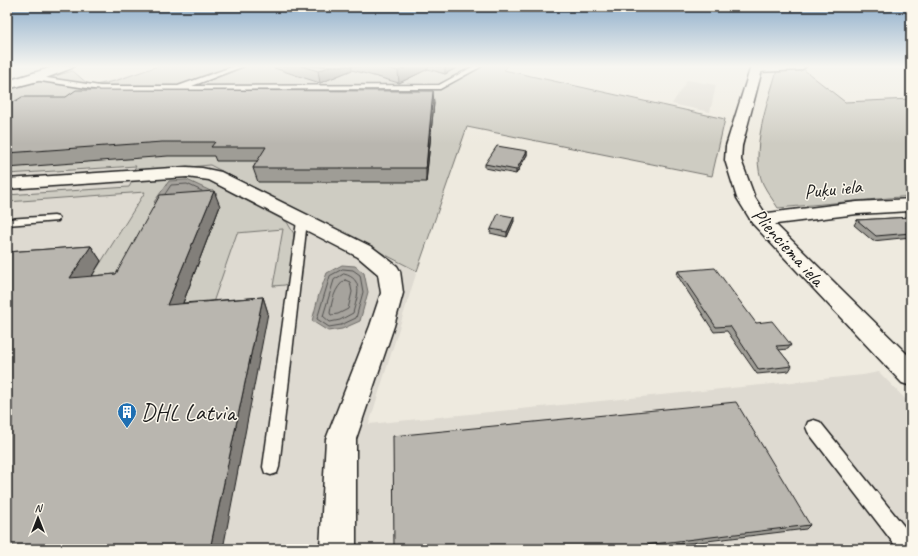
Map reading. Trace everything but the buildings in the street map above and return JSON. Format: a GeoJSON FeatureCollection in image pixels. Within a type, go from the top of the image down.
{"type":"FeatureCollection","features":[{"type":"Feature","properties":{"kind":"street","name":"Plieņciema iela"},"geometry":{"type":"LineString","coordinates":[[750,92],[734,146],[733,160],[746,198],[760,220],[911,375]]}},
{"type":"Feature","properties":{"kind":"street"},"geometry":{"type":"LineString","coordinates":[[7,184],[187,172],[202,173],[215,176],[365,252],[389,271],[392,293],[382,326],[341,440],[338,549]]}},
{"type":"Feature","properties":{"kind":"street","name":"Puķu iela"},"geometry":{"type":"LineString","coordinates":[[760,220],[857,208],[911,205]]}},
{"type":"Feature","properties":{"kind":"lane"},"geometry":{"type":"LineString","coordinates":[[7,222],[54,219]]}},
{"type":"Feature","properties":{"kind":"lane"},"geometry":{"type":"LineString","coordinates":[[271,467],[302,221]]}},
{"type":"Feature","properties":{"kind":"lane"},"geometry":{"type":"LineString","coordinates":[[814,427],[910,549]]}},
{"type":"Feature","properties":{"kind":"shaded area"},"geometry":{"type":"Polygon","coordinates":[[[7,92],[603,92],[725,119],[712,176],[467,127],[417,271],[210,165],[132,173],[136,166],[7,174],[7,92]]]}},
{"type":"Feature","properties":{"kind":"shaded area"},"geometry":{"type":"Polygon","coordinates":[[[65,92],[489,92],[467,127],[417,271],[369,424],[863,375],[879,372],[911,405],[911,549],[7,549],[7,174],[54,171],[7,106],[65,92]]]}},
{"type":"Feature","properties":{"kind":"shaded area"},"geometry":{"type":"Polygon","coordinates":[[[680,92],[714,92],[710,112],[672,104],[680,92]]]}},
{"type":"Feature","properties":{"kind":"shaded area"},"geometry":{"type":"Polygon","coordinates":[[[771,92],[832,92],[845,102],[911,99],[911,196],[778,208],[763,184],[759,171],[759,142],[771,92]]]}},
{"type":"Feature","properties":{"kind":"shaded area"},"geometry":{"type":"Polygon","coordinates":[[[191,175],[209,181],[287,222],[294,234],[294,247],[288,283],[285,285],[273,286],[283,229],[237,233],[208,317],[176,321],[220,206],[125,290],[81,294],[145,192],[7,202],[7,195],[129,187],[133,180],[191,175]]]}},
{"type":"Feature","properties":{"kind":"water"},"geometry":{"type":"Polygon","coordinates":[[[187,180],[217,194],[211,201],[157,205],[154,202],[169,181],[187,180]]]}},
{"type":"Feature","properties":{"kind":"water"},"geometry":{"type":"Polygon","coordinates":[[[342,265],[355,266],[364,273],[368,292],[360,321],[342,329],[328,331],[312,321],[319,294],[327,273],[342,265]]]}},
{"type":"Feature","properties":{"kind":"place","name":"DHL Latvia"},"geometry":{"type":"Point","coordinates":[127,429]}}]}
